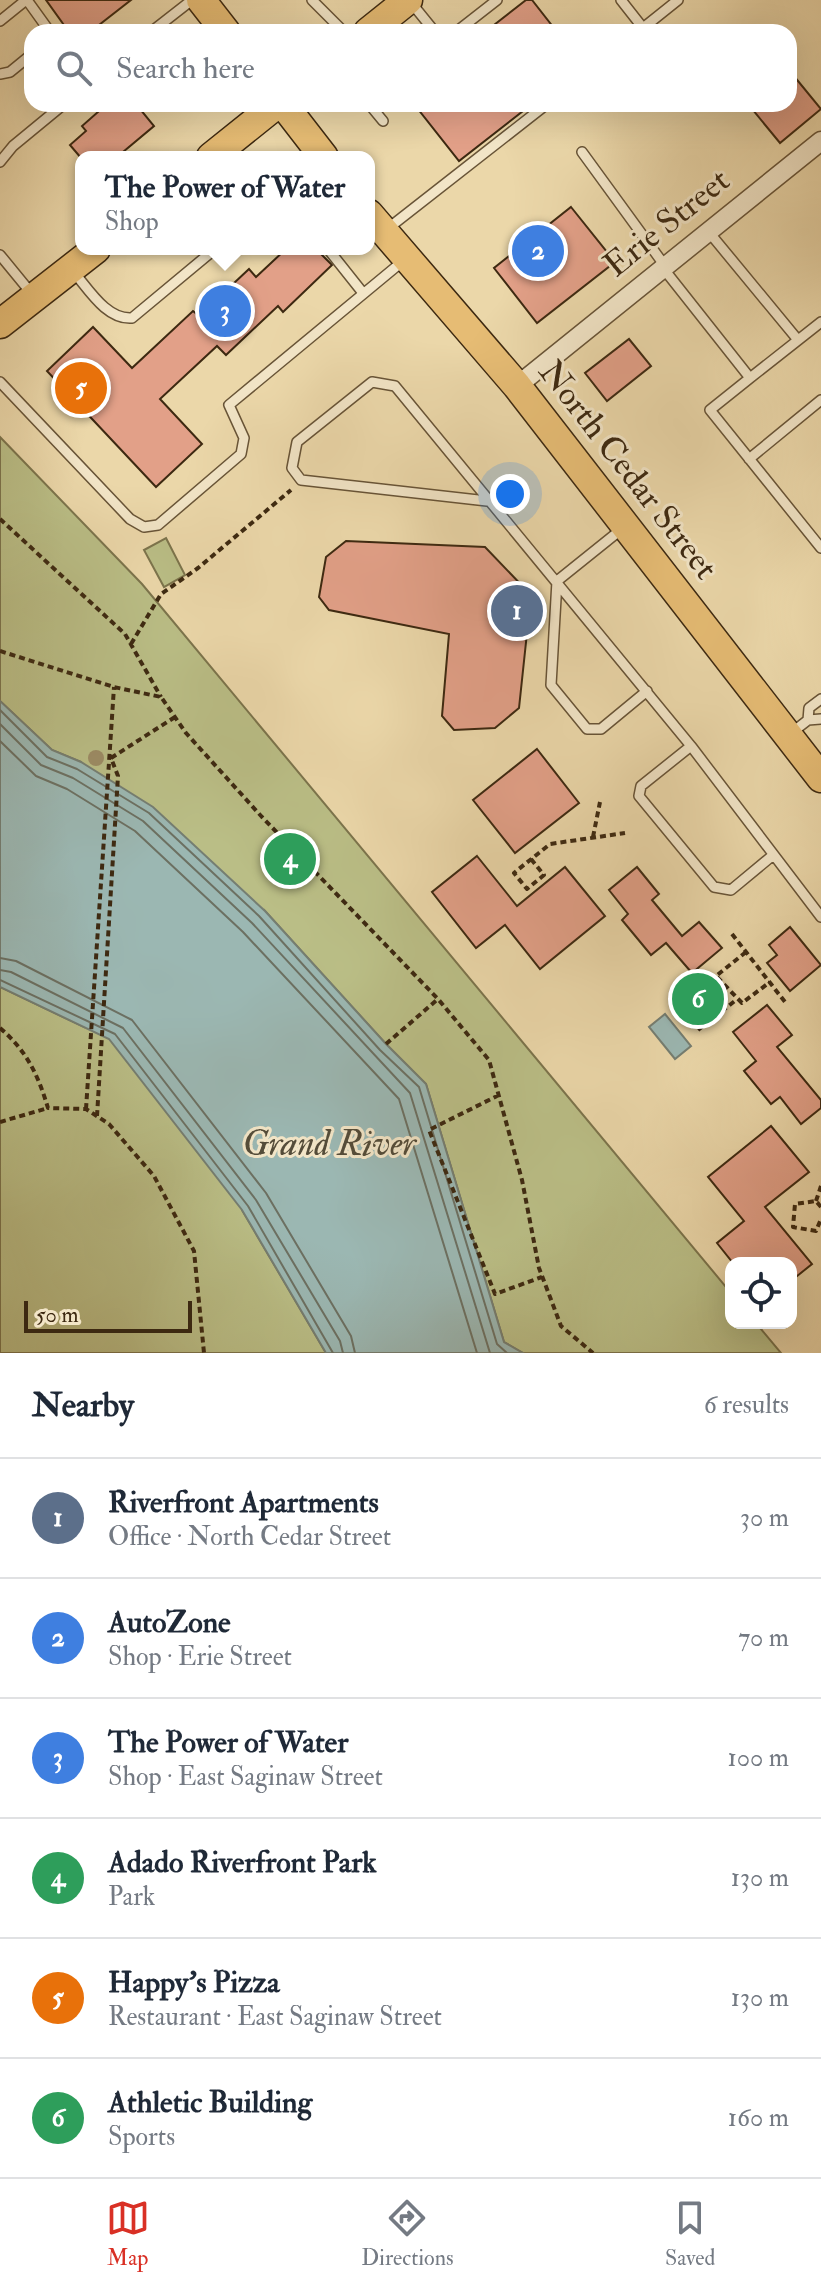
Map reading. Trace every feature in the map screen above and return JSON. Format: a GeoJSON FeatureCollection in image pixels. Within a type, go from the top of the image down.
{"type":"FeatureCollection","features":[{"type":"Feature","properties":{"kind":"main road"},"geometry":{"type":"LineString","coordinates":[[201,0],[220,24]]}},
{"type":"Feature","properties":{"kind":"main road"},"geometry":{"type":"LineString","coordinates":[[378,24],[405,1]]}},
{"type":"Feature","properties":{"kind":"main road"},"geometry":{"type":"LineString","coordinates":[[219,151],[270,112]]}},
{"type":"Feature","properties":{"kind":"main road"},"geometry":{"type":"LineString","coordinates":[[287,112],[319,151]]}},
{"type":"Feature","properties":{"kind":"main road","name":"North Cedar Street"},"geometry":{"type":"LineString","coordinates":[[376,223],[517,386],[626,526],[798,727],[821,778]]}},
{"type":"Feature","properties":{"kind":"main road"},"geometry":{"type":"LineString","coordinates":[[0,324],[88,255]]}},
{"type":"Feature","properties":{"kind":"street","name":"Erie Street"},"geometry":{"type":"LineString","coordinates":[[517,386],[821,141]]}},
{"type":"Feature","properties":{"kind":"lane"},"geometry":{"type":"LineString","coordinates":[[0,21],[26,0],[44,24]]}},
{"type":"Feature","properties":{"kind":"lane"},"geometry":{"type":"LineString","coordinates":[[161,24],[192,0]]}},
{"type":"Feature","properties":{"kind":"lane"},"geometry":{"type":"LineString","coordinates":[[312,0],[336,24]]}},
{"type":"Feature","properties":{"kind":"lane"},"geometry":{"type":"LineString","coordinates":[[466,24],[497,0]]}},
{"type":"Feature","properties":{"kind":"lane"},"geometry":{"type":"LineString","coordinates":[[621,0],[636,24]]}},
{"type":"Feature","properties":{"kind":"lane"},"geometry":{"type":"LineString","coordinates":[[648,24],[678,0]]}},
{"type":"Feature","properties":{"kind":"lane"},"geometry":{"type":"LineString","coordinates":[[405,1],[427,24]]}},
{"type":"Feature","properties":{"kind":"lane"},"geometry":{"type":"LineString","coordinates":[[0,74],[10,72],[24,61]]}},
{"type":"Feature","properties":{"kind":"lane"},"geometry":{"type":"LineString","coordinates":[[0,162],[13,146],[54,112]]}},
{"type":"Feature","properties":{"kind":"lane"},"geometry":{"type":"LineString","coordinates":[[376,112],[383,121]]}},
{"type":"Feature","properties":{"kind":"lane"},"geometry":{"type":"LineString","coordinates":[[376,223],[536,112]]}},
{"type":"Feature","properties":{"kind":"lane"},"geometry":{"type":"LineString","coordinates":[[582,152],[664,267],[750,378]]}},
{"type":"Feature","properties":{"kind":"lane"},"geometry":{"type":"LineString","coordinates":[[708,231],[798,340]]}},
{"type":"Feature","properties":{"kind":"lane"},"geometry":{"type":"LineString","coordinates":[[0,255],[34,297]]}},
{"type":"Feature","properties":{"kind":"lane"},"geometry":{"type":"LineString","coordinates":[[71,269],[108,311],[119,319],[132,318],[208,255]]}},
{"type":"Feature","properties":{"kind":"lane"},"geometry":{"type":"LineString","coordinates":[[333,255],[363,293]]}},
{"type":"Feature","properties":{"kind":"lane"},"geometry":{"type":"LineString","coordinates":[[0,382],[130,519],[144,527],[158,525],[241,454],[244,438],[229,405],[405,259]]}},
{"type":"Feature","properties":{"kind":"lane"},"geometry":{"type":"LineString","coordinates":[[821,322],[710,410],[821,548]]}},
{"type":"Feature","properties":{"kind":"lane"},"geometry":{"type":"LineString","coordinates":[[487,501],[301,480],[292,468],[297,442],[372,382],[395,386],[647,691],[821,917]]}},
{"type":"Feature","properties":{"kind":"lane"},"geometry":{"type":"LineString","coordinates":[[749,459],[821,400]]}},
{"type":"Feature","properties":{"kind":"lane"},"geometry":{"type":"LineString","coordinates":[[626,526],[557,581],[551,685],[587,729],[601,729],[647,691]]}},
{"type":"Feature","properties":{"kind":"lane"},"geometry":{"type":"LineString","coordinates":[[798,727],[809,708],[821,699]]}},
{"type":"Feature","properties":{"kind":"lane"},"geometry":{"type":"LineString","coordinates":[[798,727],[821,719]]}},
{"type":"Feature","properties":{"kind":"lane"},"geometry":{"type":"LineString","coordinates":[[691,746],[641,786],[639,796],[714,887],[731,890],[772,856]]}},
{"type":"Feature","properties":{"kind":"path"},"geometry":{"type":"LineString","coordinates":[[131,644],[161,594],[198,568],[301,480]]}},
{"type":"Feature","properties":{"kind":"path"},"geometry":{"type":"LineString","coordinates":[[0,519],[114,623],[131,644],[175,717],[262,817],[438,999],[489,1060],[522,1180],[542,1277],[561,1326],[593,1353]]}},
{"type":"Feature","properties":{"kind":"path"},"geometry":{"type":"LineString","coordinates":[[0,651],[114,687],[161,697]]}},
{"type":"Feature","properties":{"kind":"path"},"geometry":{"type":"LineString","coordinates":[[86,1109],[114,687]]}},
{"type":"Feature","properties":{"kind":"path"},"geometry":{"type":"LineString","coordinates":[[111,758],[175,717]]}},
{"type":"Feature","properties":{"kind":"path"},"geometry":{"type":"LineString","coordinates":[[97,1116],[118,776],[111,758]]}},
{"type":"Feature","properties":{"kind":"path"},"geometry":{"type":"LineString","coordinates":[[593,837],[600,802]]}},
{"type":"Feature","properties":{"kind":"path"},"geometry":{"type":"LineString","coordinates":[[531,859],[544,875],[527,889],[514,873],[531,859],[550,844],[625,833]]}},
{"type":"Feature","properties":{"kind":"path"},"geometry":{"type":"LineString","coordinates":[[732,934],[785,1002]]}},
{"type":"Feature","properties":{"kind":"path"},"geometry":{"type":"LineString","coordinates":[[746,952],[716,976],[742,1003],[770,982]]}},
{"type":"Feature","properties":{"kind":"path"},"geometry":{"type":"LineString","coordinates":[[386,1044],[438,999]]}},
{"type":"Feature","properties":{"kind":"path"},"geometry":{"type":"LineString","coordinates":[[698,1030],[736,1000]]}},
{"type":"Feature","properties":{"kind":"path"},"geometry":{"type":"LineString","coordinates":[[0,1028],[20,1045],[37,1072],[48,1108]]}},
{"type":"Feature","properties":{"kind":"path"},"geometry":{"type":"LineString","coordinates":[[499,1095],[429,1130],[495,1294],[542,1277]]}},
{"type":"Feature","properties":{"kind":"path"},"geometry":{"type":"LineString","coordinates":[[0,1122],[48,1108],[86,1109],[109,1124],[154,1176],[194,1251],[204,1353]]}},
{"type":"Feature","properties":{"kind":"path"},"geometry":{"type":"LineString","coordinates":[[816,1201],[821,1186]]}},
{"type":"Feature","properties":{"kind":"path"},"geometry":{"type":"LineString","coordinates":[[816,1201],[821,1207]]}},
{"type":"Feature","properties":{"kind":"path"},"geometry":{"type":"LineString","coordinates":[[816,1201],[795,1204],[793,1227],[816,1231],[821,1219]]}},
{"type":"Feature","properties":{"kind":"green space"},"geometry":{"type":"Polygon","coordinates":[[[0,437],[142,584],[725,1286],[725,1329],[761,1329],[781,1353],[523,1353],[504,1342],[426,1084],[265,911],[242,1210],[326,1353],[0,1353],[0,987],[84,1027],[81,762],[52,750],[0,701],[0,437]]]}},
{"type":"Feature","properties":{"kind":"green space"},"geometry":{"type":"Polygon","coordinates":[[[166,538],[185,575],[164,587],[144,550],[166,538]]]}},
{"type":"Feature","properties":{"kind":"water","name":"Grand River"},"geometry":{"type":"Polygon","coordinates":[[[0,701],[52,750],[81,762],[153,807],[265,911],[426,1084],[504,1342],[523,1353],[326,1353],[242,1210],[109,1039],[0,987],[0,701]]]}},
{"type":"Feature","properties":{"kind":"water"},"geometry":{"type":"Polygon","coordinates":[[[665,1014],[691,1046],[675,1059],[649,1027],[665,1014]]]}},
{"type":"Feature","properties":{"kind":"building"},"geometry":{"type":"Polygon","coordinates":[[[46,0],[131,0],[100,24],[63,24],[46,0]]]}},
{"type":"Feature","properties":{"kind":"building"},"geometry":{"type":"Polygon","coordinates":[[[526,0],[532,0],[551,24],[495,24],[526,0]]]}},
{"type":"Feature","properties":{"kind":"building"},"geometry":{"type":"Polygon","coordinates":[[[797,80],[821,109],[780,143],[755,112],[797,112],[797,80]]]}},
{"type":"Feature","properties":{"kind":"building"},"geometry":{"type":"Polygon","coordinates":[[[98,112],[143,112],[154,126],[124,151],[75,151],[70,145],[86,131],[82,126],[98,112]]]}},
{"type":"Feature","properties":{"kind":"building"},"geometry":{"type":"Polygon","coordinates":[[[420,112],[522,112],[459,161],[420,112]]]}},
{"type":"Feature","properties":{"kind":"building"},"geometry":{"type":"Polygon","coordinates":[[[571,207],[615,262],[537,323],[494,268],[571,207]]]}},
{"type":"Feature","properties":{"kind":"building"},"geometry":{"type":"Polygon","coordinates":[[[280,255],[322,255],[332,265],[283,312],[278,306],[226,355],[217,346],[160,399],[202,444],[156,487],[47,371],[93,327],[132,368],[193,311],[199,316],[249,269],[256,277],[280,255]]]}},
{"type":"Feature","properties":{"kind":"building"},"geometry":{"type":"Polygon","coordinates":[[[629,339],[651,366],[607,401],[585,373],[629,339]]]}},
{"type":"Feature","properties":{"kind":"building"},"geometry":{"type":"Polygon","coordinates":[[[346,541],[485,547],[531,595],[519,708],[495,728],[454,730],[442,716],[449,634],[329,610],[319,597],[326,557],[346,541]]]}},
{"type":"Feature","properties":{"kind":"building"},"geometry":{"type":"Polygon","coordinates":[[[537,749],[579,803],[515,853],[473,800],[537,749]]]}},
{"type":"Feature","properties":{"kind":"building"},"geometry":{"type":"Polygon","coordinates":[[[477,856],[517,906],[565,867],[605,916],[540,969],[505,925],[476,948],[432,892],[477,856]]]}},
{"type":"Feature","properties":{"kind":"building"},"geometry":{"type":"Polygon","coordinates":[[[637,867],[659,894],[652,900],[682,936],[699,922],[722,948],[692,973],[666,943],[651,955],[622,920],[628,914],[609,890],[637,867]]]}},
{"type":"Feature","properties":{"kind":"building"},"geometry":{"type":"Polygon","coordinates":[[[790,927],[821,965],[790,991],[767,963],[777,955],[769,945],[790,927]]]}},
{"type":"Feature","properties":{"kind":"building"},"geometry":{"type":"Polygon","coordinates":[[[704,972],[726,1000],[693,1027],[670,998],[704,972]]]}},
{"type":"Feature","properties":{"kind":"building"},"geometry":{"type":"Polygon","coordinates":[[[767,1005],[792,1035],[777,1047],[821,1100],[821,1108],[801,1124],[780,1097],[771,1104],[744,1071],[756,1061],[733,1032],[767,1005]]]}},
{"type":"Feature","properties":{"kind":"building"},"geometry":{"type":"Polygon","coordinates":[[[771,1126],[809,1172],[765,1207],[812,1264],[797,1276],[797,1257],[728,1257],[717,1243],[744,1221],[708,1177],[771,1126]]]}},
{"type":"Feature","properties":{"kind":"place","name":"AutoZone"},"geometry":{"type":"Point","coordinates":[538,251]}},
{"type":"Feature","properties":{"kind":"place","name":"The Power of Water"},"geometry":{"type":"Point","coordinates":[225,311]}},
{"type":"Feature","properties":{"kind":"place","name":"Happy's Pizza"},"geometry":{"type":"Point","coordinates":[81,388]}},
{"type":"Feature","properties":{"kind":"place","name":"Riverfront Apartments"},"geometry":{"type":"Point","coordinates":[517,611]}},
{"type":"Feature","properties":{"kind":"place","name":"Adado Riverfront Park"},"geometry":{"type":"Point","coordinates":[290,859]}},
{"type":"Feature","properties":{"kind":"place","name":"Athletic Building"},"geometry":{"type":"Point","coordinates":[698,999]}}]}
